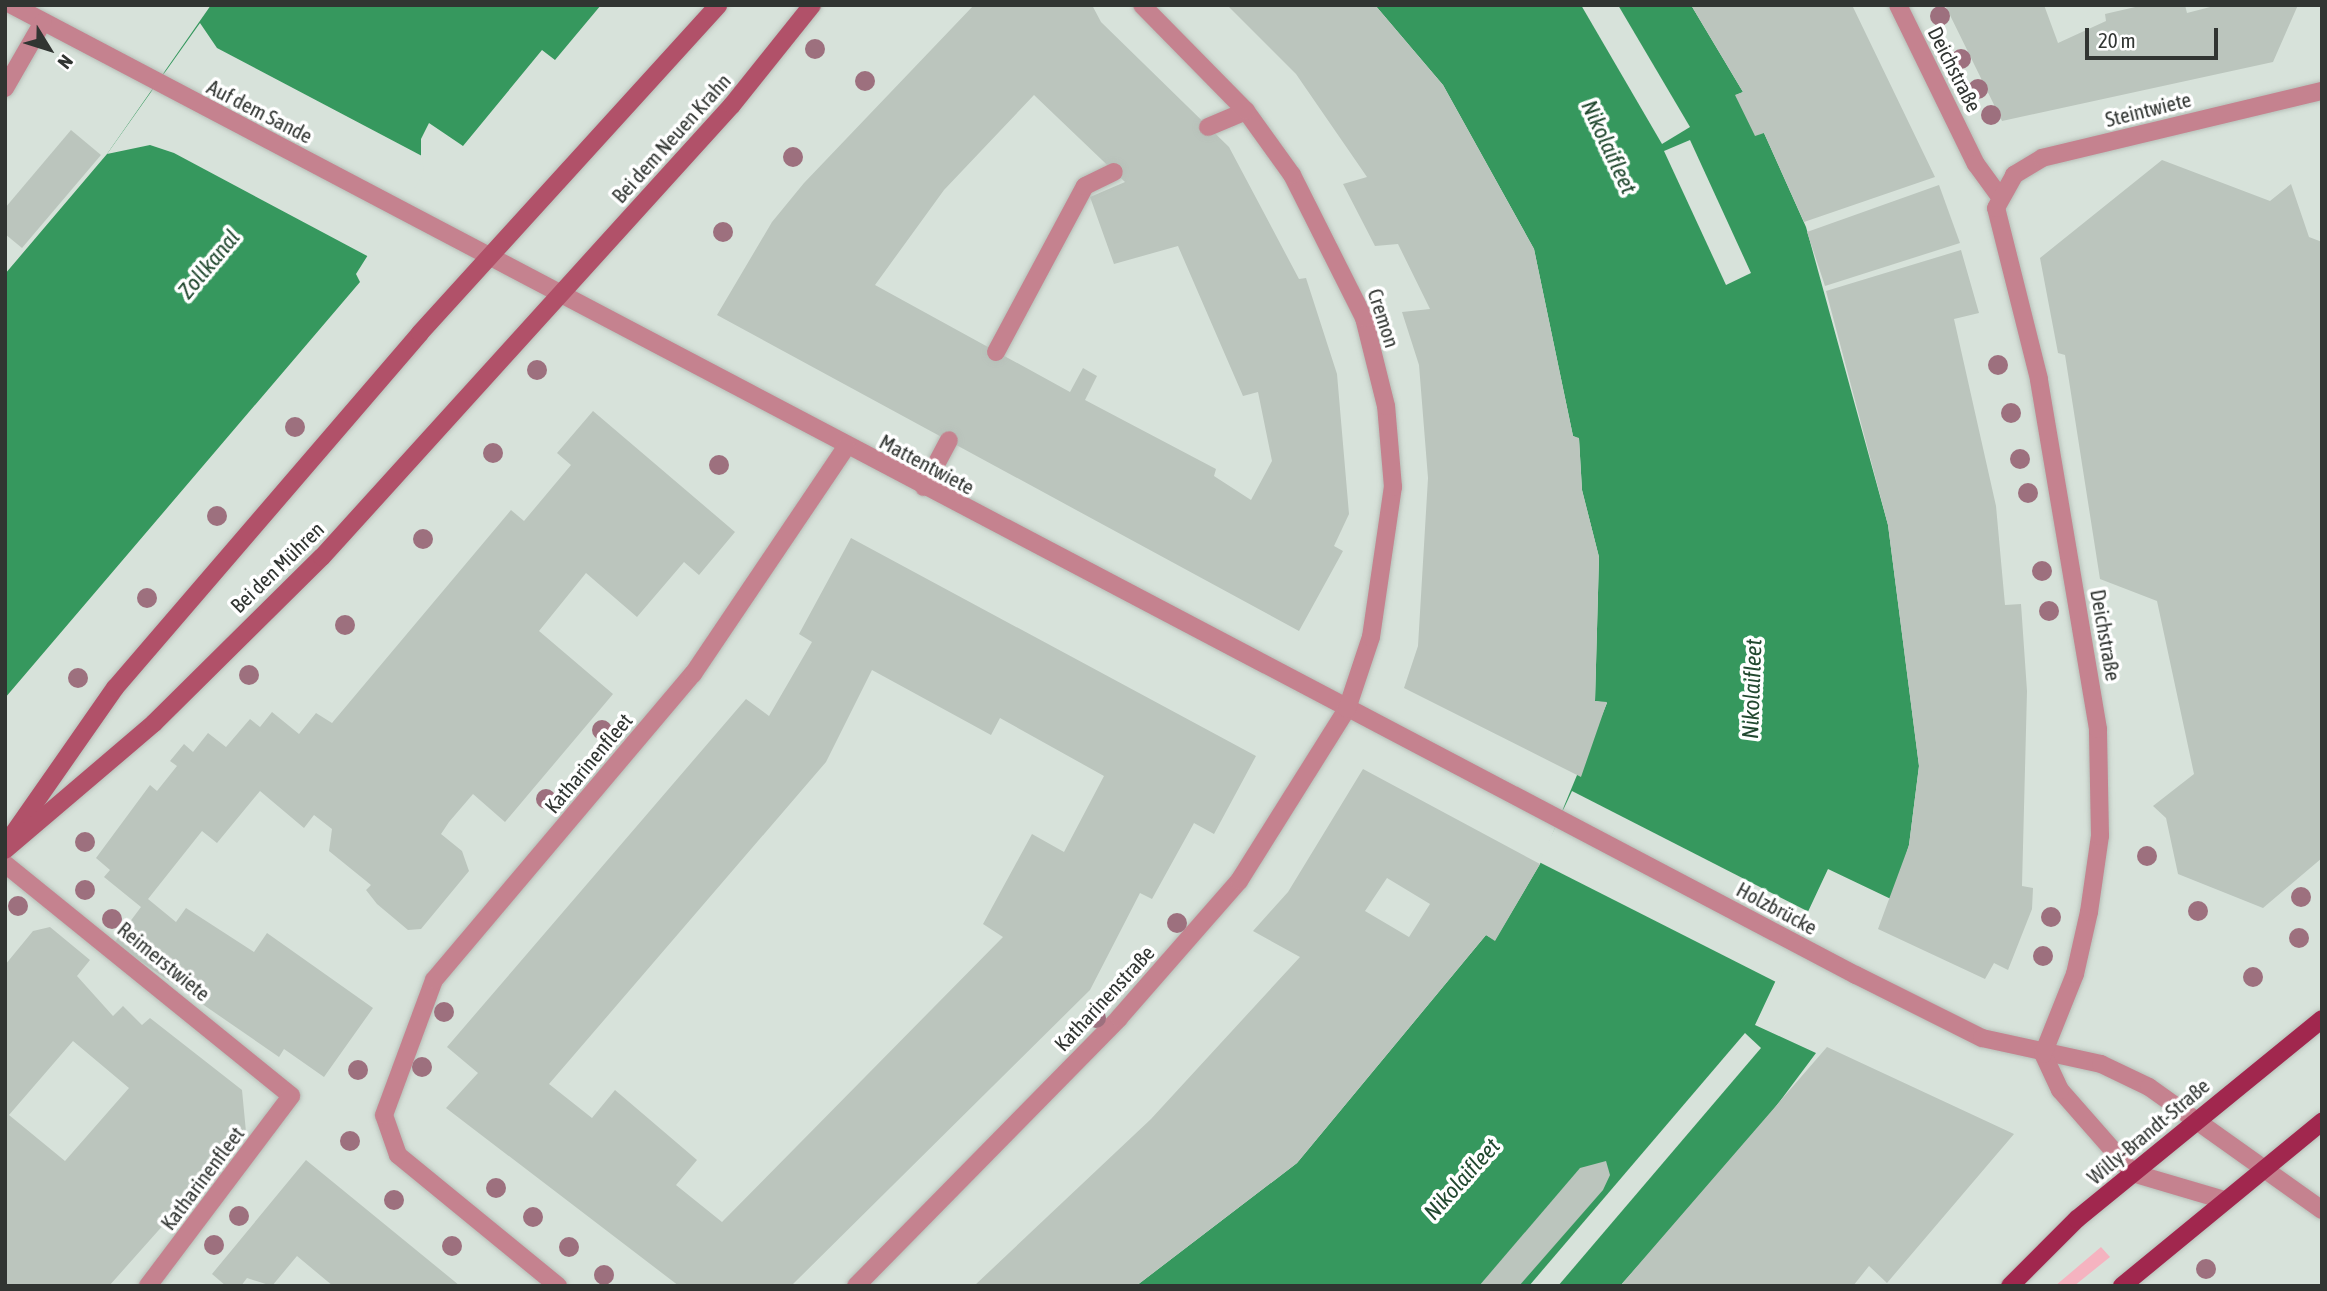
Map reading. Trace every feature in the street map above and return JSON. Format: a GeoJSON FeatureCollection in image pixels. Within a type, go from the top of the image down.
{"type":"FeatureCollection","features":[{"type":"Feature","properties":{"kind":"main road"},"geometry":{"type":"LineString","coordinates":[[487,258],[718,5]]}},
{"type":"Feature","properties":{"kind":"main road","name":"Bei dem Neuen Krahn"},"geometry":{"type":"LineString","coordinates":[[560,297],[812,5]]}},
{"type":"Feature","properties":{"kind":"main road","name":"Bei den Mühren"},"geometry":{"type":"LineString","coordinates":[[5,848],[115,688],[487,258]]}},
{"type":"Feature","properties":{"kind":"main road","name":"Bei den Mühren"},"geometry":{"type":"LineString","coordinates":[[5,848],[154,723],[322,557],[560,297]]}},
{"type":"Feature","properties":{"kind":"main road","name":"Willy-Brandt-Straße"},"geometry":{"type":"LineString","coordinates":[[2010,1286],[2133,1173],[2322,1019]]}},
{"type":"Feature","properties":{"kind":"main road"},"geometry":{"type":"LineString","coordinates":[[2122,1286],[2260,1169],[2322,1122]]}},
{"type":"Feature","properties":{"kind":"street","name":"Auf dem Sande"},"geometry":{"type":"LineString","coordinates":[[12,5],[487,258]]}},
{"type":"Feature","properties":{"kind":"street","name":"Cremon"},"geometry":{"type":"LineString","coordinates":[[1142,5],[1246,111],[1331,241],[1364,318],[1386,406],[1393,486],[1386,567],[1347,709]]}},
{"type":"Feature","properties":{"kind":"street","name":"Deichstraße"},"geometry":{"type":"LineString","coordinates":[[1898,5],[1976,164],[1999,196],[1996,222],[2039,379],[2089,661],[2100,777],[2089,912],[2075,974],[2043,1054]]}},
{"type":"Feature","properties":{"kind":"street"},"geometry":{"type":"LineString","coordinates":[[5,88],[43,22]]}},
{"type":"Feature","properties":{"kind":"street","name":"Steintwiete"},"geometry":{"type":"LineString","coordinates":[[1999,196],[2014,175],[2042,158],[2322,91]]}},
{"type":"Feature","properties":{"kind":"street"},"geometry":{"type":"LineString","coordinates":[[1208,127],[1246,111]]}},
{"type":"Feature","properties":{"kind":"street"},"geometry":{"type":"LineString","coordinates":[[996,352],[1085,186],[1114,172]]}},
{"type":"Feature","properties":{"kind":"street","name":"Mattentwiete"},"geometry":{"type":"LineString","coordinates":[[487,258],[1347,709]]}},
{"type":"Feature","properties":{"kind":"street"},"geometry":{"type":"LineString","coordinates":[[924,488],[949,440]]}},
{"type":"Feature","properties":{"kind":"street","name":"Katharinenfleet"},"geometry":{"type":"LineString","coordinates":[[558,1286],[398,1155],[384,1115],[434,980],[693,674],[846,447]]}},
{"type":"Feature","properties":{"kind":"street","name":"Holzbrücke"},"geometry":{"type":"LineString","coordinates":[[1347,709],[1982,1038],[2043,1054],[2101,1064],[2149,1087],[2260,1169],[2322,1210]]}},
{"type":"Feature","properties":{"kind":"street","name":"Katharinenstraße"},"geometry":{"type":"LineString","coordinates":[[856,1286],[1119,1018],[1239,881],[1347,709]]}},
{"type":"Feature","properties":{"kind":"street","name":"Reimerstwiete"},"geometry":{"type":"LineString","coordinates":[[5,864],[291,1096]]}},
{"type":"Feature","properties":{"kind":"street"},"geometry":{"type":"LineString","coordinates":[[2043,1054],[2060,1090],[2133,1173],[2224,1200]]}},
{"type":"Feature","properties":{"kind":"street","name":"Katharinenfleet"},"geometry":{"type":"LineString","coordinates":[[148,1286],[291,1096]]}},
{"type":"Feature","properties":{"kind":"shaded area"},"geometry":{"type":"Polygon","coordinates":[[[2101,1247],[2110,1257],[2074,1286],[2055,1286],[2101,1247]]]}},
{"type":"Feature","properties":{"kind":"water","name":"Zollkanal"},"geometry":{"type":"Polygon","coordinates":[[[211,5],[601,5],[555,60],[542,50],[463,146],[429,123],[421,139],[421,171],[356,274],[360,282],[5,698],[5,274],[107,154],[211,5]]]}},
{"type":"Feature","properties":{"kind":"water","name":"Nikolaifleet"},"geometry":{"type":"Polygon","coordinates":[[[1375,5],[1691,5],[1743,92],[1736,95],[1764,133],[1806,227],[1888,525],[1919,766],[1909,845],[1893,900],[1828,869],[1755,1025],[1816,1053],[1744,1149],[1620,1286],[1136,1286],[1297,1163],[1486,935],[1495,940],[1540,864],[1607,703],[1595,701],[1599,557],[1582,490],[1579,439],[1573,436],[1534,249],[1443,85],[1375,5]]]}},
{"type":"Feature","properties":{"kind":"pier"},"geometry":{"type":"Polygon","coordinates":[[[1581,5],[1618,5],[1690,127],[1662,144],[1581,5]]]}},
{"type":"Feature","properties":{"kind":"pier"},"geometry":{"type":"Polygon","coordinates":[[[200,23],[217,48],[422,156],[424,173],[371,258],[174,153],[150,145],[107,154],[200,23]]]}},
{"type":"Feature","properties":{"kind":"pier"},"geometry":{"type":"Polygon","coordinates":[[[1690,140],[1751,273],[1726,285],[1664,151],[1690,140]]]}},
{"type":"Feature","properties":{"kind":"pier"},"geometry":{"type":"Polygon","coordinates":[[[1572,791],[1811,913],[1778,983],[1539,862],[1572,791]]]}},
{"type":"Feature","properties":{"kind":"pier"},"geometry":{"type":"Polygon","coordinates":[[[1745,1033],[1761,1048],[1558,1286],[1529,1286],[1745,1033]]]}},
{"type":"Feature","properties":{"kind":"building"},"geometry":{"type":"Polygon","coordinates":[[[974,5],[1092,5],[1101,22],[1229,147],[1299,279],[1306,278],[1337,374],[1349,514],[1334,546],[1343,551],[1299,631],[717,315],[772,222],[804,183],[974,5]],[[1034,95],[944,190],[875,285],[1070,392],[1083,368],[1097,376],[1085,400],[1216,469],[1214,476],[1251,500],[1272,461],[1258,392],[1243,396],[1178,246],[1114,264],[1090,197],[1125,182],[1034,95]]]}},
{"type":"Feature","properties":{"kind":"building"},"geometry":{"type":"Polygon","coordinates":[[[1227,5],[1375,5],[1443,85],[1534,249],[1573,436],[1579,438],[1582,490],[1599,557],[1595,701],[1607,702],[1581,777],[1404,688],[1418,646],[1428,478],[1419,365],[1402,312],[1430,309],[1398,244],[1375,246],[1343,184],[1367,177],[1296,74],[1227,5]]]}},
{"type":"Feature","properties":{"kind":"building"},"geometry":{"type":"Polygon","coordinates":[[[1691,5],[1852,5],[1935,177],[1804,222],[1764,133],[1755,136],[1735,95],[1743,92],[1691,5]]]}},
{"type":"Feature","properties":{"kind":"building"},"geometry":{"type":"Polygon","coordinates":[[[1945,5],[2044,5],[2058,43],[2106,21],[2105,14],[2144,5],[2185,5],[2187,13],[2218,5],[2298,5],[2273,62],[2002,121],[1945,5]]]}},
{"type":"Feature","properties":{"kind":"building"},"geometry":{"type":"Polygon","coordinates":[[[71,130],[101,155],[22,248],[5,234],[5,208],[71,130]]]}},
{"type":"Feature","properties":{"kind":"building"},"geometry":{"type":"Polygon","coordinates":[[[2162,160],[2270,201],[2291,184],[2309,237],[2322,242],[2322,858],[2263,908],[2178,874],[2166,818],[2153,806],[2194,774],[2157,601],[2100,579],[2065,355],[2058,353],[2040,258],[2162,160]]]}},
{"type":"Feature","properties":{"kind":"building"},"geometry":{"type":"Polygon","coordinates":[[[1939,185],[1960,243],[1825,286],[1807,232],[1939,185]]]}},
{"type":"Feature","properties":{"kind":"building"},"geometry":{"type":"Polygon","coordinates":[[[1961,250],[1979,313],[1954,319],[1996,506],[2005,605],[2021,604],[2027,691],[2022,886],[2033,888],[2032,909],[2008,970],[1994,963],[1985,979],[1878,929],[1909,845],[1919,766],[1888,525],[1826,291],[1961,250]]]}},
{"type":"Feature","properties":{"kind":"building"},"geometry":{"type":"Polygon","coordinates":[[[593,411],[735,532],[699,575],[684,562],[637,617],[586,573],[539,631],[613,694],[505,822],[473,794],[449,822],[441,834],[462,851],[469,871],[421,929],[408,930],[377,904],[366,890],[371,885],[329,851],[332,829],[314,815],[304,828],[260,791],[217,843],[202,831],[148,899],[176,922],[186,908],[254,952],[267,933],[373,1008],[324,1077],[284,1049],[279,1057],[114,943],[141,907],[104,877],[110,870],[96,858],[150,785],[157,791],[177,766],[170,761],[184,744],[193,752],[208,733],[226,747],[250,719],[260,727],[272,712],[299,734],[316,713],[332,723],[511,510],[524,521],[571,465],[557,453],[593,411]]]}},
{"type":"Feature","properties":{"kind":"building"},"geometry":{"type":"Polygon","coordinates":[[[851,538],[1256,756],[1214,834],[1194,823],[1152,899],[1140,893],[1090,990],[791,1286],[679,1286],[446,1108],[478,1073],[447,1047],[746,699],[769,716],[812,642],[799,634],[851,538]],[[872,670],[826,762],[549,1084],[592,1118],[615,1090],[697,1160],[676,1185],[722,1222],[1003,937],[983,924],[1032,834],[1064,852],[1104,776],[1000,718],[991,735],[872,670]]]}},
{"type":"Feature","properties":{"kind":"building"},"geometry":{"type":"Polygon","coordinates":[[[1363,769],[1540,864],[1495,941],[1486,935],[1297,1163],[1136,1286],[974,1286],[1151,1119],[1300,957],[1253,931],[1288,892],[1363,769]],[[1387,878],[1365,911],[1409,937],[1430,904],[1387,878]]]}},
{"type":"Feature","properties":{"kind":"building"},"geometry":{"type":"Polygon","coordinates":[[[50,927],[90,960],[77,976],[113,1016],[123,1006],[142,1025],[150,1018],[242,1090],[246,1132],[109,1286],[5,1286],[5,965],[33,931],[50,927]],[[73,1041],[9,1115],[65,1161],[129,1088],[73,1041]]]}},
{"type":"Feature","properties":{"kind":"building"},"geometry":{"type":"Polygon","coordinates":[[[1827,1047],[2014,1134],[1887,1283],[1869,1266],[1853,1286],[1620,1286],[1827,1047]]]}},
{"type":"Feature","properties":{"kind":"building"},"geometry":{"type":"Polygon","coordinates":[[[306,1160],[460,1286],[333,1286],[297,1256],[272,1286],[247,1278],[241,1286],[226,1286],[212,1274],[306,1160]]]}},
{"type":"Feature","properties":{"kind":"building"},"geometry":{"type":"Polygon","coordinates":[[[1606,1161],[1610,1175],[1603,1190],[1519,1286],[1479,1286],[1580,1168],[1606,1161]]]}}]}
